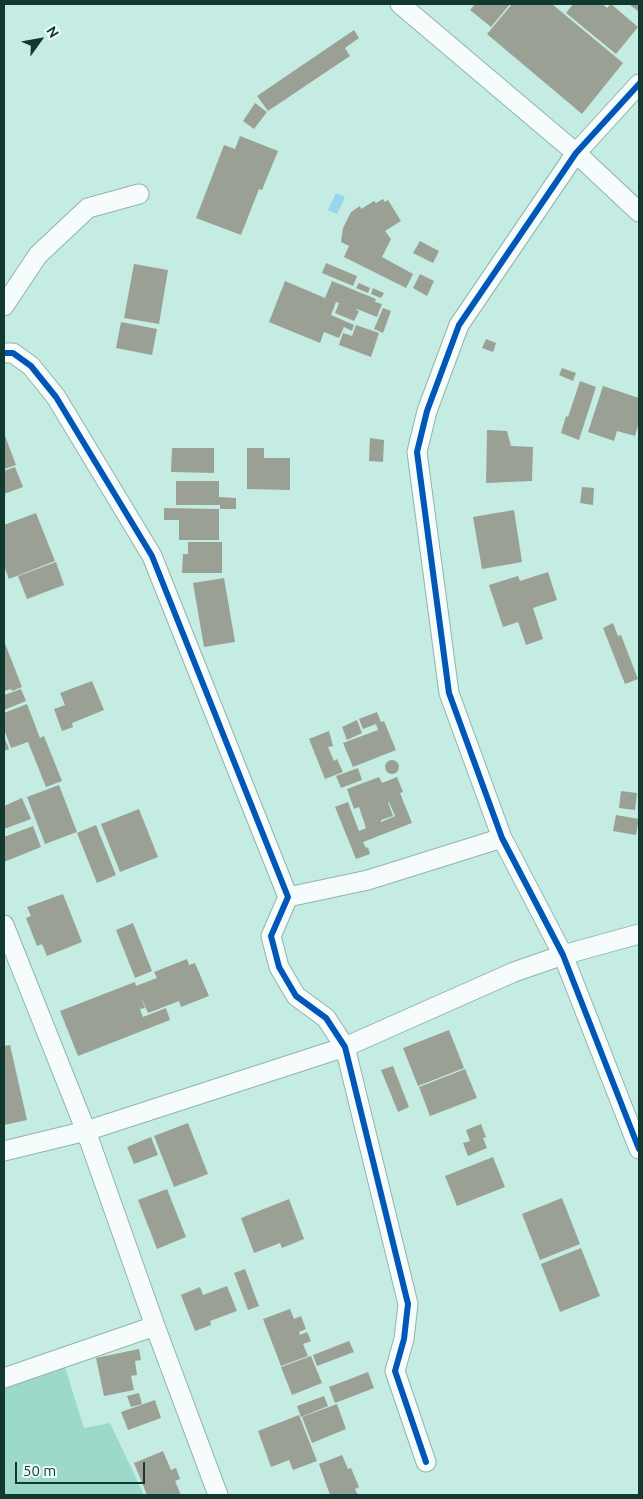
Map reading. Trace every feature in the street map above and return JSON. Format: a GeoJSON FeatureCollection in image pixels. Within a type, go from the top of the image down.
{"type":"FeatureCollection","features":[{"type":"Feature","properties":{"kind":"street"},"geometry":{"type":"LineString","coordinates":[[400,4],[576,153],[639,212]]}},
{"type":"Feature","properties":{"kind":"street"},"geometry":{"type":"LineString","coordinates":[[639,84],[576,153],[459,324],[427,411],[417,452],[449,693],[502,838],[563,954],[639,1149]]}},
{"type":"Feature","properties":{"kind":"street"},"geometry":{"type":"LineString","coordinates":[[4,306],[38,255],[88,208],[139,194]]}},
{"type":"Feature","properties":{"kind":"street"},"geometry":{"type":"LineString","coordinates":[[4,353],[13,353],[31,366],[56,397],[152,556],[288,897],[271,936],[279,967],[296,996],[326,1018],[345,1047],[408,1304],[404,1339],[396,1371],[426,1462]]}},
{"type":"Feature","properties":{"kind":"street"},"geometry":{"type":"LineString","coordinates":[[288,897],[368,880],[502,838]]}},
{"type":"Feature","properties":{"kind":"street"},"geometry":{"type":"LineString","coordinates":[[4,925],[10,960],[86,1131],[154,1326],[218,1495]]}},
{"type":"Feature","properties":{"kind":"street"},"geometry":{"type":"LineString","coordinates":[[4,1151],[86,1131],[345,1047],[514,972],[563,954],[639,934]]}},
{"type":"Feature","properties":{"kind":"street"},"geometry":{"type":"LineString","coordinates":[[4,1378],[154,1326]]}},
{"type":"Feature","properties":{"kind":"green space"},"geometry":{"type":"Polygon","coordinates":[[[64,1364],[84,1428],[110,1423],[144,1495],[4,1495],[4,1376],[64,1364]]]}},
{"type":"Feature","properties":{"kind":"water"},"geometry":{"type":"Polygon","coordinates":[[[336,193],[345,197],[337,214],[328,210],[336,193]]]}},
{"type":"Feature","properties":{"kind":"building"},"geometry":{"type":"Polygon","coordinates":[[[475,4],[510,4],[491,27],[470,10],[475,4]]]}},
{"type":"Feature","properties":{"kind":"building"},"geometry":{"type":"Polygon","coordinates":[[[512,4],[552,4],[623,63],[582,114],[487,34],[512,4]]]}},
{"type":"Feature","properties":{"kind":"building"},"geometry":{"type":"Polygon","coordinates":[[[573,4],[602,4],[607,8],[611,4],[638,27],[616,54],[566,13],[573,4]]]}},
{"type":"Feature","properties":{"kind":"building"},"geometry":{"type":"Polygon","coordinates":[[[629,4],[639,4],[639,12],[629,4]]]}},
{"type":"Feature","properties":{"kind":"building"},"geometry":{"type":"Polygon","coordinates":[[[354,30],[359,38],[345,48],[350,56],[268,111],[257,96],[354,30]]]}},
{"type":"Feature","properties":{"kind":"building"},"geometry":{"type":"Polygon","coordinates":[[[255,103],[267,112],[254,129],[243,121],[255,103]]]}},
{"type":"Feature","properties":{"kind":"building"},"geometry":{"type":"Polygon","coordinates":[[[240,136],[278,151],[262,190],[259,189],[241,235],[196,218],[224,145],[235,149],[240,136]]]}},
{"type":"Feature","properties":{"kind":"building"},"geometry":{"type":"Polygon","coordinates":[[[383,199],[385,202],[388,200],[401,221],[385,231],[391,239],[382,257],[413,274],[406,288],[344,257],[349,246],[341,242],[343,228],[351,212],[360,206],[361,209],[374,201],[376,203],[383,199]]]}},
{"type":"Feature","properties":{"kind":"building"},"geometry":{"type":"Polygon","coordinates":[[[420,241],[439,251],[433,263],[413,253],[420,241]]]}},
{"type":"Feature","properties":{"kind":"building"},"geometry":{"type":"Polygon","coordinates":[[[326,263],[357,276],[353,286],[322,273],[326,263]]]}},
{"type":"Feature","properties":{"kind":"building"},"geometry":{"type":"Polygon","coordinates":[[[134,264],[168,270],[159,324],[124,318],[134,264]]]}},
{"type":"Feature","properties":{"kind":"building"},"geometry":{"type":"Polygon","coordinates":[[[420,274],[434,281],[427,296],[413,288],[420,274]]]}},
{"type":"Feature","properties":{"kind":"building"},"geometry":{"type":"Polygon","coordinates":[[[285,281],[325,298],[332,281],[376,299],[375,302],[382,304],[377,317],[357,309],[359,311],[354,321],[335,313],[339,303],[336,302],[331,315],[354,325],[352,331],[344,327],[339,338],[324,332],[320,343],[269,322],[285,281]]]}},
{"type":"Feature","properties":{"kind":"building"},"geometry":{"type":"Polygon","coordinates":[[[359,283],[370,288],[368,293],[356,288],[359,283]]]}},
{"type":"Feature","properties":{"kind":"building"},"geometry":{"type":"Polygon","coordinates":[[[373,288],[384,293],[381,298],[371,294],[373,288]]]}},
{"type":"Feature","properties":{"kind":"building"},"geometry":{"type":"Polygon","coordinates":[[[383,308],[391,311],[383,333],[374,329],[383,308]]]}},
{"type":"Feature","properties":{"kind":"building"},"geometry":{"type":"Polygon","coordinates":[[[121,322],[157,329],[152,355],[116,348],[121,322]]]}},
{"type":"Feature","properties":{"kind":"building"},"geometry":{"type":"Polygon","coordinates":[[[356,325],[379,333],[371,357],[339,345],[343,333],[352,336],[356,325]]]}},
{"type":"Feature","properties":{"kind":"building"},"geometry":{"type":"Polygon","coordinates":[[[486,339],[496,343],[493,352],[482,348],[486,339]]]}},
{"type":"Feature","properties":{"kind":"building"},"geometry":{"type":"Polygon","coordinates":[[[562,368],[576,373],[573,381],[559,375],[562,368]]]}},
{"type":"Feature","properties":{"kind":"building"},"geometry":{"type":"Polygon","coordinates":[[[580,381],[596,387],[579,440],[561,433],[580,381]]]}},
{"type":"Feature","properties":{"kind":"building"},"geometry":{"type":"Polygon","coordinates":[[[603,386],[639,398],[639,422],[635,436],[617,431],[614,441],[588,432],[603,386]]]}},
{"type":"Feature","properties":{"kind":"building"},"geometry":{"type":"Polygon","coordinates":[[[487,430],[507,431],[511,446],[533,447],[532,481],[486,483],[487,430]]]}},
{"type":"Feature","properties":{"kind":"building"},"geometry":{"type":"Polygon","coordinates":[[[4,433],[16,465],[4,469],[4,433]]]}},
{"type":"Feature","properties":{"kind":"building"},"geometry":{"type":"Polygon","coordinates":[[[370,438],[384,440],[383,462],[369,461],[370,438]]]}},
{"type":"Feature","properties":{"kind":"building"},"geometry":{"type":"Polygon","coordinates":[[[172,448],[214,448],[214,473],[171,472],[172,448]]]}},
{"type":"Feature","properties":{"kind":"building"},"geometry":{"type":"Polygon","coordinates":[[[247,448],[264,448],[264,458],[290,458],[290,490],[247,489],[247,448]]]}},
{"type":"Feature","properties":{"kind":"building"},"geometry":{"type":"Polygon","coordinates":[[[15,467],[23,487],[4,494],[4,471],[15,467]]]}},
{"type":"Feature","properties":{"kind":"building"},"geometry":{"type":"Polygon","coordinates":[[[176,481],[219,481],[219,497],[236,498],[236,509],[220,509],[220,505],[176,505],[176,481]]]}},
{"type":"Feature","properties":{"kind":"building"},"geometry":{"type":"Polygon","coordinates":[[[582,487],[594,488],[593,505],[580,503],[582,487]]]}},
{"type":"Feature","properties":{"kind":"building"},"geometry":{"type":"Polygon","coordinates":[[[164,508],[219,509],[219,540],[179,540],[179,520],[164,520],[164,508]]]}},
{"type":"Feature","properties":{"kind":"building"},"geometry":{"type":"Polygon","coordinates":[[[514,510],[522,562],[482,569],[473,517],[514,510]]]}},
{"type":"Feature","properties":{"kind":"building"},"geometry":{"type":"Polygon","coordinates":[[[36,513],[55,561],[9,579],[4,566],[4,525],[36,513]]]}},
{"type":"Feature","properties":{"kind":"building"},"geometry":{"type":"Polygon","coordinates":[[[188,542],[222,542],[222,573],[182,573],[183,554],[188,554],[188,542]]]}},
{"type":"Feature","properties":{"kind":"building"},"geometry":{"type":"Polygon","coordinates":[[[56,562],[64,585],[27,599],[18,576],[56,562]]]}},
{"type":"Feature","properties":{"kind":"building"},"geometry":{"type":"Polygon","coordinates":[[[548,572],[557,600],[533,608],[543,639],[526,645],[518,622],[503,627],[489,585],[518,576],[520,581],[548,572]]]}},
{"type":"Feature","properties":{"kind":"building"},"geometry":{"type":"Polygon","coordinates":[[[224,578],[235,642],[204,647],[193,583],[224,578]]]}},
{"type":"Feature","properties":{"kind":"building"},"geometry":{"type":"Polygon","coordinates":[[[613,623],[618,636],[621,635],[638,679],[625,684],[603,628],[613,623]]]}},
{"type":"Feature","properties":{"kind":"building"},"geometry":{"type":"Polygon","coordinates":[[[4,641],[22,687],[12,691],[11,689],[4,691],[4,641]]]}},
{"type":"Feature","properties":{"kind":"building"},"geometry":{"type":"Polygon","coordinates":[[[92,681],[104,710],[72,723],[73,727],[62,731],[54,709],[65,705],[60,693],[92,681]]]}},
{"type":"Feature","properties":{"kind":"building"},"geometry":{"type":"Polygon","coordinates":[[[21,689],[26,701],[4,710],[4,695],[21,689]]]}},
{"type":"Feature","properties":{"kind":"building"},"geometry":{"type":"Polygon","coordinates":[[[27,704],[40,738],[44,736],[62,781],[46,787],[28,742],[11,748],[4,729],[4,713],[27,704]]]}},
{"type":"Feature","properties":{"kind":"building"},"geometry":{"type":"Polygon","coordinates":[[[377,712],[381,722],[384,721],[396,750],[353,767],[343,743],[378,730],[376,724],[363,729],[359,719],[377,712]]]}},
{"type":"Feature","properties":{"kind":"building"},"geometry":{"type":"Polygon","coordinates":[[[357,720],[362,733],[347,740],[342,727],[357,720]]]}},
{"type":"Feature","properties":{"kind":"building"},"geometry":{"type":"Polygon","coordinates":[[[329,731],[333,746],[328,747],[334,761],[337,759],[343,772],[325,779],[309,739],[329,731]]]}},
{"type":"Feature","properties":{"kind":"building"},"geometry":{"type":"Polygon","coordinates":[[[4,736],[9,749],[4,751],[4,736]]]}},
{"type":"Feature","properties":{"kind":"building"},"geometry":{"type":"Polygon","coordinates":[[[389,760],[395,760],[399,767],[395,774],[389,774],[385,770],[385,764],[389,760]]]}},
{"type":"Feature","properties":{"kind":"building"},"geometry":{"type":"Polygon","coordinates":[[[358,768],[362,780],[341,788],[336,776],[358,768]]]}},
{"type":"Feature","properties":{"kind":"building"},"geometry":{"type":"Polygon","coordinates":[[[379,777],[382,783],[397,777],[403,792],[400,793],[412,823],[363,842],[366,848],[368,847],[370,854],[356,859],[335,807],[348,802],[359,831],[366,828],[359,807],[354,809],[347,789],[379,777]],[[389,802],[393,816],[381,820],[381,822],[395,816],[389,802]]]}},
{"type":"Feature","properties":{"kind":"building"},"geometry":{"type":"Polygon","coordinates":[[[59,785],[77,832],[45,844],[27,797],[59,785]]]}},
{"type":"Feature","properties":{"kind":"building"},"geometry":{"type":"Polygon","coordinates":[[[621,791],[637,793],[635,810],[619,808],[621,791]]]}},
{"type":"Feature","properties":{"kind":"building"},"geometry":{"type":"Polygon","coordinates":[[[22,798],[31,819],[4,829],[4,806],[22,798]]]}},
{"type":"Feature","properties":{"kind":"building"},"geometry":{"type":"Polygon","coordinates":[[[139,809],[158,857],[120,872],[101,824],[139,809]]]}},
{"type":"Feature","properties":{"kind":"building"},"geometry":{"type":"Polygon","coordinates":[[[616,815],[639,819],[636,835],[613,831],[616,815]]]}},
{"type":"Feature","properties":{"kind":"building"},"geometry":{"type":"Polygon","coordinates":[[[96,825],[116,875],[97,883],[77,833],[96,825]]]}},
{"type":"Feature","properties":{"kind":"building"},"geometry":{"type":"Polygon","coordinates":[[[33,826],[41,847],[4,862],[4,837],[33,826]]]}},
{"type":"Feature","properties":{"kind":"building"},"geometry":{"type":"Polygon","coordinates":[[[63,894],[82,942],[47,956],[42,944],[37,946],[26,918],[31,916],[27,907],[63,894]]]}},
{"type":"Feature","properties":{"kind":"building"},"geometry":{"type":"Polygon","coordinates":[[[133,923],[152,971],[135,978],[116,930],[133,923]]]}},
{"type":"Feature","properties":{"kind":"building"},"geometry":{"type":"Polygon","coordinates":[[[187,959],[189,965],[195,963],[209,996],[181,1007],[179,1001],[148,1013],[141,997],[145,1008],[140,1009],[143,1017],[166,1008],[170,1020],[78,1056],[60,1011],[135,982],[136,986],[157,978],[154,972],[187,959]]]}},
{"type":"Feature","properties":{"kind":"building"},"geometry":{"type":"Polygon","coordinates":[[[449,1030],[464,1068],[418,1086],[403,1048],[449,1030]]]}},
{"type":"Feature","properties":{"kind":"building"},"geometry":{"type":"Polygon","coordinates":[[[10,1045],[27,1120],[4,1125],[4,1046],[10,1045]]]}},
{"type":"Feature","properties":{"kind":"building"},"geometry":{"type":"Polygon","coordinates":[[[393,1066],[409,1107],[398,1112],[381,1070],[393,1066]]]}},
{"type":"Feature","properties":{"kind":"building"},"geometry":{"type":"Polygon","coordinates":[[[465,1069],[477,1098],[430,1116],[419,1087],[465,1069]]]}},
{"type":"Feature","properties":{"kind":"building"},"geometry":{"type":"Polygon","coordinates":[[[188,1123],[208,1174],[174,1187],[154,1136],[188,1123]]]}},
{"type":"Feature","properties":{"kind":"building"},"geometry":{"type":"Polygon","coordinates":[[[481,1124],[486,1137],[483,1138],[487,1148],[468,1156],[463,1143],[470,1141],[466,1130],[481,1124]]]}},
{"type":"Feature","properties":{"kind":"building"},"geometry":{"type":"Polygon","coordinates":[[[151,1137],[158,1155],[134,1164],[127,1147],[151,1137]]]}},
{"type":"Feature","properties":{"kind":"building"},"geometry":{"type":"Polygon","coordinates":[[[493,1157],[505,1187],[457,1206],[445,1176],[493,1157]]]}},
{"type":"Feature","properties":{"kind":"building"},"geometry":{"type":"Polygon","coordinates":[[[167,1189],[186,1237],[157,1249],[138,1200],[167,1189]]]}},
{"type":"Feature","properties":{"kind":"building"},"geometry":{"type":"Polygon","coordinates":[[[562,1198],[580,1244],[540,1260],[522,1214],[562,1198]]]}},
{"type":"Feature","properties":{"kind":"building"},"geometry":{"type":"Polygon","coordinates":[[[289,1199],[304,1239],[282,1248],[280,1243],[254,1253],[241,1218],[289,1199]]]}},
{"type":"Feature","properties":{"kind":"building"},"geometry":{"type":"Polygon","coordinates":[[[581,1248],[600,1296],[560,1312],[541,1264],[581,1248]]]}},
{"type":"Feature","properties":{"kind":"building"},"geometry":{"type":"Polygon","coordinates":[[[245,1269],[259,1306],[248,1310],[234,1273],[245,1269]]]}},
{"type":"Feature","properties":{"kind":"building"},"geometry":{"type":"Polygon","coordinates":[[[227,1286],[237,1311],[210,1321],[211,1325],[195,1331],[181,1295],[200,1287],[203,1295],[227,1286]]]}},
{"type":"Feature","properties":{"kind":"building"},"geometry":{"type":"Polygon","coordinates":[[[290,1309],[294,1319],[301,1316],[306,1329],[299,1332],[300,1335],[307,1332],[311,1341],[303,1344],[308,1356],[281,1366],[263,1319],[290,1309]]]}},
{"type":"Feature","properties":{"kind":"building"},"geometry":{"type":"Polygon","coordinates":[[[349,1341],[354,1352],[317,1366],[313,1355],[349,1341]]]}},
{"type":"Feature","properties":{"kind":"building"},"geometry":{"type":"Polygon","coordinates":[[[139,1349],[141,1360],[135,1361],[137,1375],[131,1376],[134,1390],[104,1396],[96,1358],[139,1349]]]}},
{"type":"Feature","properties":{"kind":"building"},"geometry":{"type":"Polygon","coordinates":[[[311,1356],[322,1383],[292,1395],[281,1367],[311,1356]]]}},
{"type":"Feature","properties":{"kind":"building"},"geometry":{"type":"Polygon","coordinates":[[[368,1372],[374,1388],[335,1403],[329,1387],[368,1372]]]}},
{"type":"Feature","properties":{"kind":"building"},"geometry":{"type":"Polygon","coordinates":[[[139,1393],[142,1404],[131,1407],[127,1396],[139,1393]]]}},
{"type":"Feature","properties":{"kind":"building"},"geometry":{"type":"Polygon","coordinates":[[[324,1396],[328,1406],[301,1417],[297,1406],[324,1396]]]}},
{"type":"Feature","properties":{"kind":"building"},"geometry":{"type":"Polygon","coordinates":[[[155,1400],[161,1418],[128,1430],[121,1412],[155,1400]]]}},
{"type":"Feature","properties":{"kind":"building"},"geometry":{"type":"Polygon","coordinates":[[[337,1404],[346,1429],[312,1443],[302,1417],[337,1404]]]}},
{"type":"Feature","properties":{"kind":"building"},"geometry":{"type":"Polygon","coordinates":[[[299,1415],[317,1461],[293,1470],[289,1460],[271,1467],[258,1431],[299,1415]]]}},
{"type":"Feature","properties":{"kind":"building"},"geometry":{"type":"Polygon","coordinates":[[[163,1451],[171,1470],[176,1468],[180,1479],[175,1481],[181,1495],[147,1495],[134,1463],[163,1451]]]}},
{"type":"Feature","properties":{"kind":"building"},"geometry":{"type":"Polygon","coordinates":[[[342,1455],[348,1469],[351,1468],[359,1487],[355,1489],[358,1495],[330,1495],[319,1464],[342,1455]]]}},
{"type":"Feature","properties":{"kind":"cycle path"},"geometry":{"type":"LineString","coordinates":[[639,84],[576,153],[459,325],[427,411],[417,452],[449,693],[502,838],[563,955],[639,1149]]}},
{"type":"Feature","properties":{"kind":"cycle path"},"geometry":{"type":"LineString","coordinates":[[4,353],[13,353],[31,366],[56,397],[152,556],[288,897],[271,936],[279,967],[296,996],[326,1018],[345,1047],[408,1304],[404,1339],[395,1371],[426,1462]]}}]}
